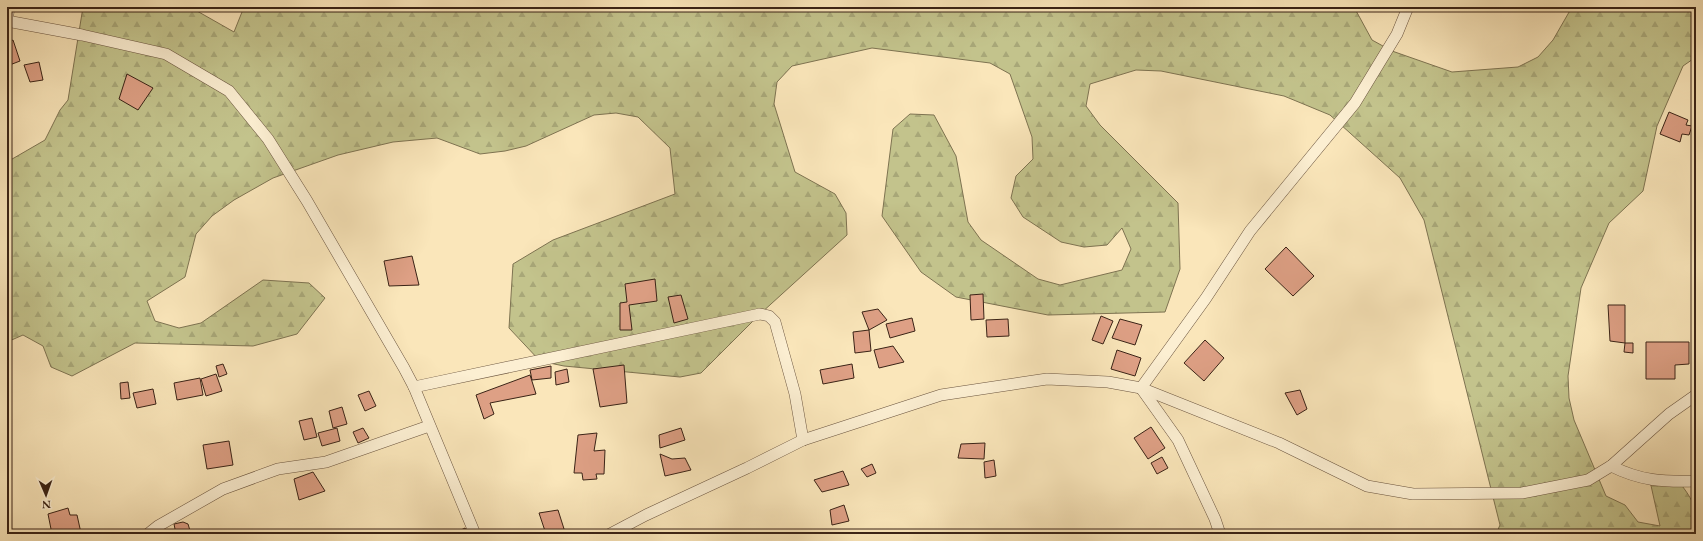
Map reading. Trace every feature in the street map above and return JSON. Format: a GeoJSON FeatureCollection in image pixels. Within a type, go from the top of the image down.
{"type":"FeatureCollection","features":[{"type":"Feature","properties":{"kind":"street"},"geometry":{"type":"LineString","coordinates":[[9,7],[7,21],[82,35],[166,54],[229,91],[268,139],[307,201],[380,325],[414,387],[475,534]]}},
{"type":"Feature","properties":{"kind":"street"},"geometry":{"type":"LineString","coordinates":[[1141,388],[1206,298],[1250,231],[1355,103],[1397,34],[1408,7]]}},
{"type":"Feature","properties":{"kind":"street"},"geometry":{"type":"LineString","coordinates":[[414,387],[760,314],[769,316],[775,322],[795,394],[804,440]]}},
{"type":"Feature","properties":{"kind":"street"},"geometry":{"type":"LineString","coordinates":[[610,534],[646,515],[748,468],[804,440],[941,395],[1047,379],[1108,382],[1141,388],[1279,443],[1367,486],[1412,494],[1522,493],[1588,480],[1611,466],[1669,414],[1696,395]]}},
{"type":"Feature","properties":{"kind":"street"},"geometry":{"type":"LineString","coordinates":[[1141,388],[1178,440],[1215,519],[1220,534]]}},
{"type":"Feature","properties":{"kind":"street"},"geometry":{"type":"LineString","coordinates":[[148,534],[158,526],[223,489],[278,469],[326,462],[349,455],[429,426]]}},
{"type":"Feature","properties":{"kind":"street"},"geometry":{"type":"LineString","coordinates":[[1611,466],[1626,474],[1650,481],[1696,481]]}},
{"type":"Feature","properties":{"kind":"green space"},"geometry":{"type":"Polygon","coordinates":[[[83,7],[194,7],[197,11],[234,32],[242,12],[241,7],[1354,7],[1372,40],[1392,51],[1452,72],[1518,67],[1538,57],[1553,40],[1572,7],[1696,7],[1696,57],[1683,66],[1657,126],[1643,191],[1609,223],[1581,288],[1568,376],[1569,398],[1574,420],[1606,496],[1625,505],[1638,522],[1660,526],[1650,481],[1679,482],[1694,506],[1696,534],[1496,534],[1500,525],[1424,220],[1400,178],[1330,115],[1284,96],[1161,71],[1136,70],[1090,84],[1086,106],[1100,125],[1178,203],[1180,269],[1165,312],[1048,315],[956,297],[921,272],[882,216],[893,129],[910,114],[934,115],[956,156],[968,222],[981,240],[1038,279],[1060,285],[1122,270],[1131,249],[1122,228],[1107,245],[1084,247],[1061,242],[1023,217],[1011,198],[1016,176],[1033,159],[1032,137],[1010,74],[990,63],[872,48],[792,66],[777,82],[774,104],[795,172],[835,194],[846,213],[847,235],[760,314],[701,373],[680,377],[564,366],[540,361],[509,328],[513,264],[553,240],[675,194],[670,148],[638,117],[616,113],[594,115],[526,146],[505,151],[480,154],[437,138],[393,142],[338,155],[273,178],[234,200],[212,216],[196,234],[185,277],[147,301],[155,321],[179,328],[201,323],[263,280],[309,283],[325,298],[297,334],[253,346],[135,343],[72,376],[51,367],[43,346],[23,335],[7,342],[7,162],[45,140],[60,110],[68,100],[83,7]]]}},
{"type":"Feature","properties":{"kind":"building"},"geometry":{"type":"Polygon","coordinates":[[[13,40],[20,61],[7,66],[7,43],[13,40]]]}},
{"type":"Feature","properties":{"kind":"building"},"geometry":{"type":"Polygon","coordinates":[[[39,62],[43,80],[30,82],[24,65],[39,62]]]}},
{"type":"Feature","properties":{"kind":"building"},"geometry":{"type":"Polygon","coordinates":[[[127,74],[153,88],[138,110],[119,99],[127,74]]]}},
{"type":"Feature","properties":{"kind":"building"},"geometry":{"type":"Polygon","coordinates":[[[1669,112],[1688,120],[1686,125],[1692,126],[1689,135],[1682,134],[1680,142],[1660,134],[1669,112]]]}},
{"type":"Feature","properties":{"kind":"building"},"geometry":{"type":"Polygon","coordinates":[[[1286,247],[1314,276],[1293,296],[1265,269],[1286,247]]]}},
{"type":"Feature","properties":{"kind":"building"},"geometry":{"type":"Polygon","coordinates":[[[412,256],[419,285],[389,286],[384,261],[412,256]]]}},
{"type":"Feature","properties":{"kind":"building"},"geometry":{"type":"Polygon","coordinates":[[[655,279],[657,301],[629,305],[632,330],[620,330],[620,303],[627,302],[625,284],[655,279]]]}},
{"type":"Feature","properties":{"kind":"building"},"geometry":{"type":"Polygon","coordinates":[[[983,294],[984,319],[971,320],[970,295],[983,294]]]}},
{"type":"Feature","properties":{"kind":"building"},"geometry":{"type":"Polygon","coordinates":[[[681,295],[688,319],[674,323],[668,297],[681,295]]]}},
{"type":"Feature","properties":{"kind":"building"},"geometry":{"type":"Polygon","coordinates":[[[1608,305],[1625,305],[1625,343],[1610,341],[1608,305]]]}},
{"type":"Feature","properties":{"kind":"building"},"geometry":{"type":"Polygon","coordinates":[[[878,309],[887,320],[869,330],[862,312],[878,309]]]}},
{"type":"Feature","properties":{"kind":"building"},"geometry":{"type":"Polygon","coordinates":[[[1101,316],[1113,321],[1103,344],[1092,340],[1101,316]]]}},
{"type":"Feature","properties":{"kind":"building"},"geometry":{"type":"Polygon","coordinates":[[[912,318],[915,331],[890,338],[886,324],[912,318]]]}},
{"type":"Feature","properties":{"kind":"building"},"geometry":{"type":"Polygon","coordinates":[[[1008,319],[1009,336],[987,337],[986,320],[1008,319]]]}},
{"type":"Feature","properties":{"kind":"building"},"geometry":{"type":"Polygon","coordinates":[[[1120,319],[1142,325],[1135,345],[1112,338],[1120,319]]]}},
{"type":"Feature","properties":{"kind":"building"},"geometry":{"type":"Polygon","coordinates":[[[869,330],[871,351],[855,353],[853,332],[869,330]]]}},
{"type":"Feature","properties":{"kind":"building"},"geometry":{"type":"Polygon","coordinates":[[[1205,340],[1224,358],[1204,381],[1184,363],[1205,340]]]}},
{"type":"Feature","properties":{"kind":"building"},"geometry":{"type":"Polygon","coordinates":[[[1646,342],[1689,342],[1689,364],[1675,365],[1675,379],[1646,379],[1646,342]]]}},
{"type":"Feature","properties":{"kind":"building"},"geometry":{"type":"Polygon","coordinates":[[[1625,343],[1633,343],[1633,353],[1624,352],[1625,343]]]}},
{"type":"Feature","properties":{"kind":"building"},"geometry":{"type":"Polygon","coordinates":[[[893,346],[904,362],[879,368],[874,350],[893,346]]]}},
{"type":"Feature","properties":{"kind":"building"},"geometry":{"type":"Polygon","coordinates":[[[1117,350],[1141,358],[1135,376],[1111,369],[1117,350]]]}},
{"type":"Feature","properties":{"kind":"building"},"geometry":{"type":"Polygon","coordinates":[[[223,364],[227,374],[219,377],[216,366],[223,364]]]}},
{"type":"Feature","properties":{"kind":"building"},"geometry":{"type":"Polygon","coordinates":[[[852,364],[854,378],[823,384],[820,370],[852,364]]]}},
{"type":"Feature","properties":{"kind":"building"},"geometry":{"type":"Polygon","coordinates":[[[624,365],[627,403],[600,407],[593,369],[624,365]]]}},
{"type":"Feature","properties":{"kind":"building"},"geometry":{"type":"Polygon","coordinates":[[[551,366],[551,378],[532,380],[530,370],[551,366]]]}},
{"type":"Feature","properties":{"kind":"building"},"geometry":{"type":"Polygon","coordinates":[[[567,369],[569,382],[556,385],[555,372],[567,369]]]}},
{"type":"Feature","properties":{"kind":"building"},"geometry":{"type":"Polygon","coordinates":[[[216,374],[222,391],[206,396],[201,379],[216,374]]]}},
{"type":"Feature","properties":{"kind":"building"},"geometry":{"type":"Polygon","coordinates":[[[530,375],[536,394],[490,403],[494,414],[484,419],[476,395],[530,375]]]}},
{"type":"Feature","properties":{"kind":"building"},"geometry":{"type":"Polygon","coordinates":[[[200,378],[203,395],[177,400],[174,383],[200,378]]]}},
{"type":"Feature","properties":{"kind":"building"},"geometry":{"type":"Polygon","coordinates":[[[128,382],[130,398],[121,399],[120,383],[128,382]]]}},
{"type":"Feature","properties":{"kind":"building"},"geometry":{"type":"Polygon","coordinates":[[[153,389],[156,404],[137,408],[133,393],[153,389]]]}},
{"type":"Feature","properties":{"kind":"building"},"geometry":{"type":"Polygon","coordinates":[[[1300,390],[1307,409],[1297,415],[1285,393],[1300,390]]]}},
{"type":"Feature","properties":{"kind":"building"},"geometry":{"type":"Polygon","coordinates":[[[369,391],[376,406],[365,411],[358,395],[369,391]]]}},
{"type":"Feature","properties":{"kind":"building"},"geometry":{"type":"Polygon","coordinates":[[[342,407],[347,424],[333,428],[329,411],[342,407]]]}},
{"type":"Feature","properties":{"kind":"building"},"geometry":{"type":"Polygon","coordinates":[[[312,418],[317,437],[304,440],[299,421],[312,418]]]}},
{"type":"Feature","properties":{"kind":"building"},"geometry":{"type":"Polygon","coordinates":[[[1151,427],[1165,448],[1148,459],[1134,438],[1151,427]]]}},
{"type":"Feature","properties":{"kind":"building"},"geometry":{"type":"Polygon","coordinates":[[[337,428],[340,441],[322,446],[318,433],[337,428]]]}},
{"type":"Feature","properties":{"kind":"building"},"geometry":{"type":"Polygon","coordinates":[[[363,428],[369,438],[358,443],[353,432],[363,428]]]}},
{"type":"Feature","properties":{"kind":"building"},"geometry":{"type":"Polygon","coordinates":[[[681,428],[685,440],[660,448],[659,435],[681,428]]]}},
{"type":"Feature","properties":{"kind":"building"},"geometry":{"type":"Polygon","coordinates":[[[597,433],[594,451],[605,450],[604,474],[596,474],[597,479],[583,480],[582,473],[574,473],[578,435],[597,433]]]}},
{"type":"Feature","properties":{"kind":"building"},"geometry":{"type":"Polygon","coordinates":[[[229,441],[233,465],[207,469],[203,445],[229,441]]]}},
{"type":"Feature","properties":{"kind":"building"},"geometry":{"type":"Polygon","coordinates":[[[985,443],[984,459],[958,458],[961,444],[985,443]]]}},
{"type":"Feature","properties":{"kind":"building"},"geometry":{"type":"Polygon","coordinates":[[[660,454],[672,459],[685,458],[691,470],[665,476],[660,454]]]}},
{"type":"Feature","properties":{"kind":"building"},"geometry":{"type":"Polygon","coordinates":[[[1162,457],[1168,468],[1157,474],[1151,463],[1162,457]]]}},
{"type":"Feature","properties":{"kind":"building"},"geometry":{"type":"Polygon","coordinates":[[[994,460],[996,476],[985,478],[984,462],[994,460]]]}},
{"type":"Feature","properties":{"kind":"building"},"geometry":{"type":"Polygon","coordinates":[[[872,464],[876,473],[867,477],[861,469],[872,464]]]}},
{"type":"Feature","properties":{"kind":"building"},"geometry":{"type":"Polygon","coordinates":[[[843,471],[849,485],[822,492],[814,480],[843,471]]]}},
{"type":"Feature","properties":{"kind":"building"},"geometry":{"type":"Polygon","coordinates":[[[313,472],[325,491],[299,500],[294,479],[313,472]]]}},
{"type":"Feature","properties":{"kind":"building"},"geometry":{"type":"Polygon","coordinates":[[[844,505],[849,521],[832,525],[830,510],[844,505]]]}},
{"type":"Feature","properties":{"kind":"building"},"geometry":{"type":"Polygon","coordinates":[[[68,508],[70,515],[77,515],[81,533],[52,534],[48,514],[68,508]]]}},
{"type":"Feature","properties":{"kind":"building"},"geometry":{"type":"Polygon","coordinates":[[[558,510],[565,532],[546,534],[539,513],[558,510]]]}},
{"type":"Feature","properties":{"kind":"building"},"geometry":{"type":"Polygon","coordinates":[[[183,522],[188,524],[191,534],[176,534],[174,524],[183,522]]]}},
{"type":"Feature","properties":{"kind":"building"},"geometry":{"type":"Polygon","coordinates":[[[465,528],[468,534],[453,534],[465,528]]]}}]}
